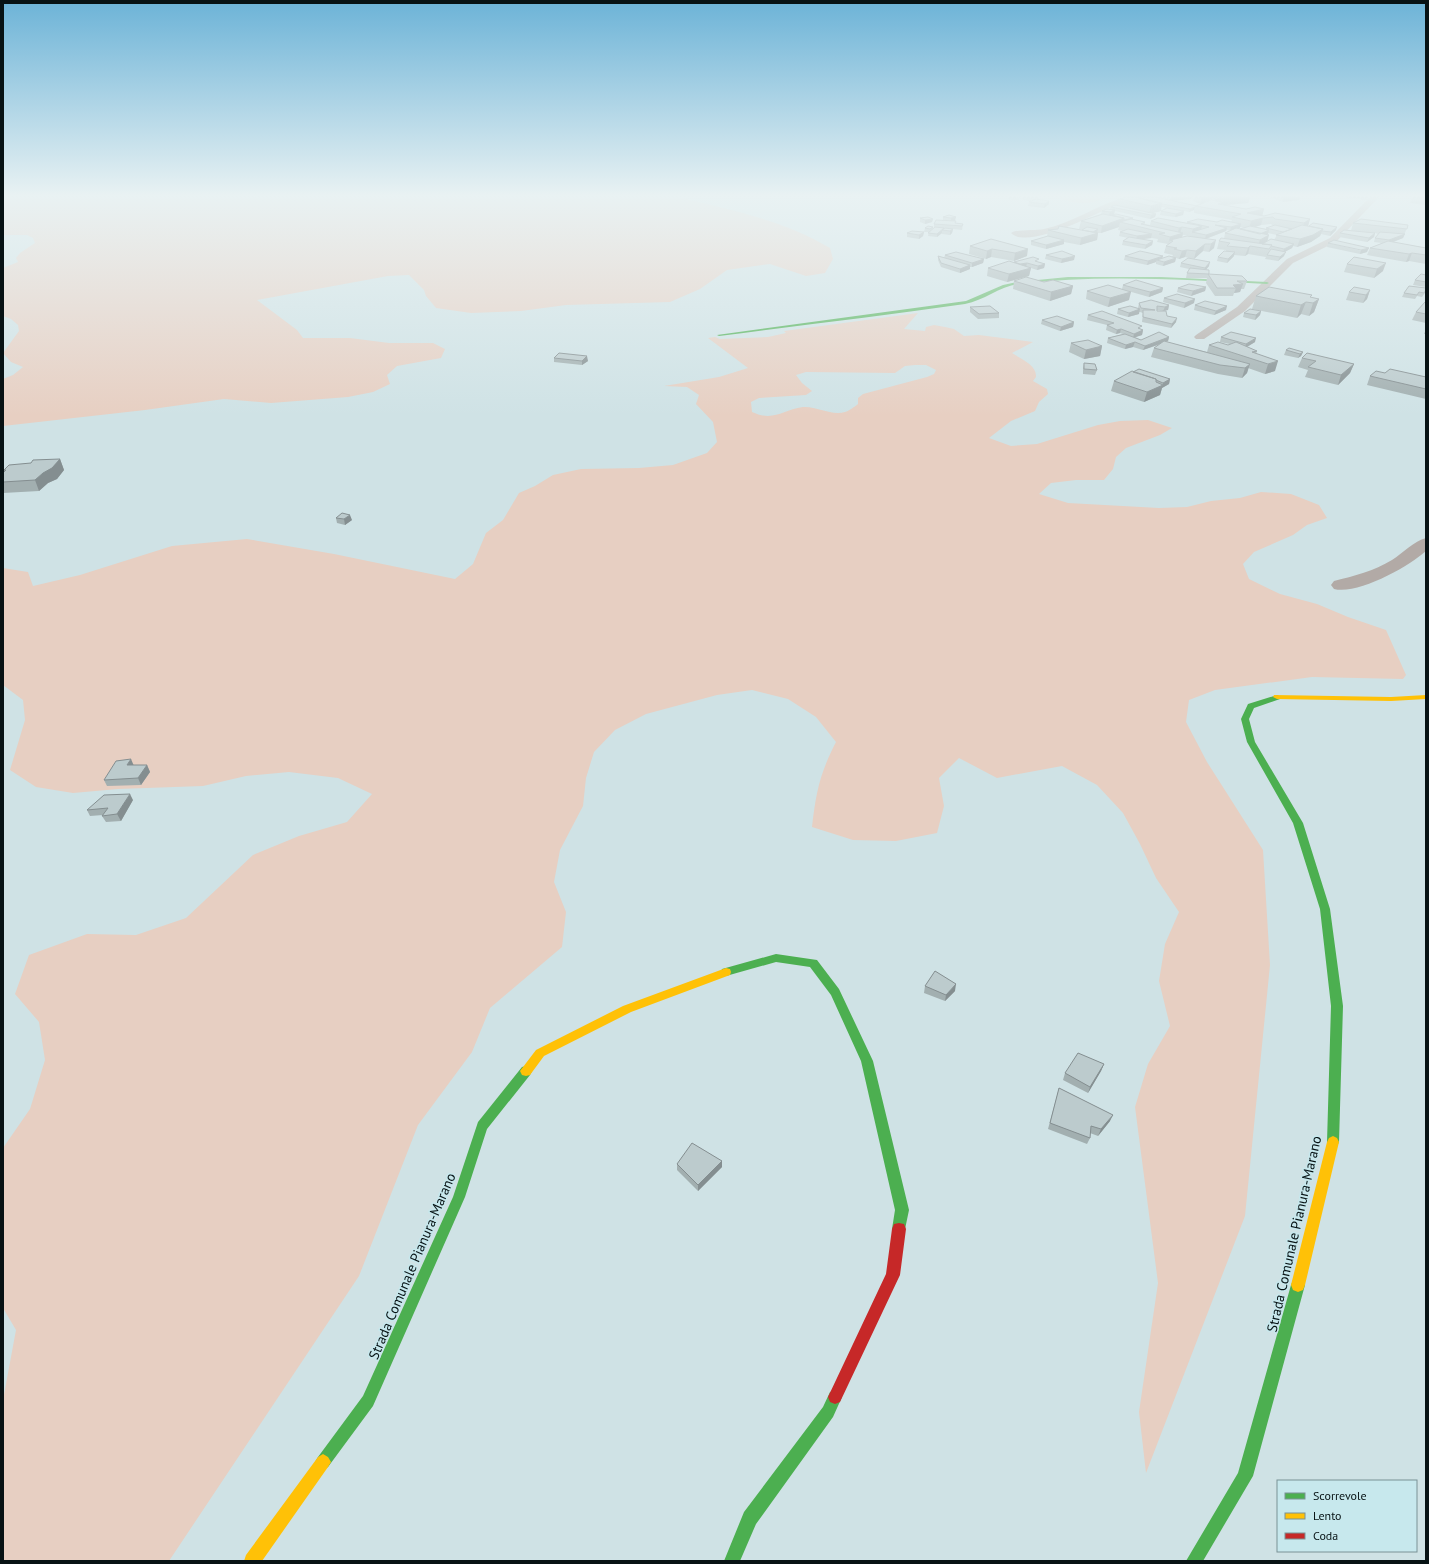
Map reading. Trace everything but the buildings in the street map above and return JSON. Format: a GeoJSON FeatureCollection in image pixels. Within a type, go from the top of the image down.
{"type":"FeatureCollection","features":[{"type":"Feature","properties":{"kind":"street"},"geometry":{"type":"LineString","coordinates":[[1200,337],[1241,309],[1281,270]]}},
{"type":"Feature","properties":{"kind":"street"},"geometry":{"type":"LineString","coordinates":[[719,335],[967,302],[1004,286],[1030,281],[1091,277],[1267,283]]}},
{"type":"Feature","properties":{"kind":"street"},"geometry":{"type":"LineString","coordinates":[[1340,585],[1360,581],[1406,560],[1426,542]]}},
{"type":"Feature","properties":{"kind":"street","name":"Strada Comunale Pianura-Marano"},"geometry":{"type":"LineString","coordinates":[[1194,1561],[1245,1476],[1286,1333],[1333,1145],[1337,1006],[1325,909],[1298,823],[1251,742],[1245,719],[1251,706],[1274,697],[1391,699],[1426,697]]}},
{"type":"Feature","properties":{"kind":"street","name":"Strada Comunale Pianura-Marano"},"geometry":{"type":"LineString","coordinates":[[252,1561],[368,1401],[459,1197],[482,1126],[540,1053],[627,1009],[725,972],[776,958],[813,963],[835,992],[867,1061],[902,1210],[893,1275],[832,1405],[750,1518],[732,1561]]}},
{"type":"Feature","properties":{"kind":"shaded area"},"geometry":{"type":"Polygon","coordinates":[[[3,270],[727,270],[700,289],[670,302],[566,305],[521,311],[471,313],[436,308],[426,296],[424,290],[409,275],[388,276],[257,300],[297,330],[303,338],[350,338],[389,343],[433,343],[445,349],[441,358],[397,366],[387,375],[390,384],[373,392],[348,397],[271,403],[224,399],[145,410],[3,426],[3,379],[13,375],[23,367],[11,362],[3,353],[19,331],[18,325],[11,319],[3,316],[3,270]]]}},
{"type":"Feature","properties":{"kind":"shaded area"},"geometry":{"type":"Polygon","coordinates":[[[788,270],[827,270],[825,273],[806,276],[788,270]]]}},
{"type":"Feature","properties":{"kind":"shaded area"},"geometry":{"type":"Polygon","coordinates":[[[918,313],[904,329],[925,331],[926,327],[934,325],[954,329],[964,336],[979,335],[1033,342],[1012,353],[1024,360],[1034,369],[1036,377],[1033,381],[1047,389],[1048,394],[1039,402],[1035,411],[1011,421],[989,438],[1011,446],[1037,444],[1098,425],[1120,421],[1148,420],[1172,428],[1160,435],[1126,448],[1116,457],[1113,469],[1104,480],[1076,480],[1051,483],[1039,494],[1068,503],[1159,508],[1187,507],[1211,501],[1240,498],[1261,492],[1291,494],[1319,505],[1327,518],[1307,525],[1293,535],[1254,552],[1243,564],[1249,579],[1280,594],[1317,604],[1348,617],[1386,630],[1406,675],[1403,679],[1312,677],[1215,690],[1189,700],[1186,722],[1207,762],[1263,850],[1270,965],[1245,1216],[1146,1473],[1139,1412],[1158,1283],[1135,1107],[1148,1064],[1170,1026],[1159,981],[1165,944],[1179,912],[1156,878],[1123,813],[1097,785],[1062,766],[997,778],[959,758],[939,778],[944,806],[937,833],[896,841],[853,840],[812,827],[815,803],[822,773],[836,742],[816,717],[788,699],[752,690],[717,695],[646,714],[615,730],[594,752],[586,778],[583,806],[560,850],[554,882],[566,912],[562,947],[490,1008],[472,1052],[418,1125],[359,1276],[169,1561],[3,1561],[3,1400],[16,1330],[3,1308],[3,1148],[30,1109],[45,1060],[39,1022],[15,994],[29,955],[87,934],[136,935],[186,918],[253,855],[299,836],[347,822],[372,794],[338,778],[289,772],[246,776],[203,786],[118,789],[73,793],[36,787],[10,770],[25,720],[23,700],[3,685],[3,568],[28,572],[33,586],[80,575],[172,546],[247,539],[334,554],[455,579],[473,564],[486,533],[503,520],[519,493],[535,486],[553,475],[581,469],[639,468],[673,465],[707,453],[717,442],[713,422],[696,404],[699,395],[687,387],[664,386],[719,377],[748,368],[708,338],[768,337],[786,333],[784,331],[918,313]],[[926,365],[905,366],[895,373],[806,372],[796,375],[802,383],[812,391],[806,395],[759,398],[751,402],[752,412],[760,415],[772,416],[796,408],[808,407],[834,413],[845,412],[858,404],[858,398],[863,394],[934,374],[936,370],[926,365]]]}},
{"type":"Feature","properties":{"kind":"traffic: fast"},"geometry":{"type":"LineString","coordinates":[[719,335],[967,302],[1005,286],[1017,283],[1068,278],[1161,278],[1267,283]]}},
{"type":"Feature","properties":{"kind":"traffic: fast"},"geometry":{"type":"LineString","coordinates":[[1277,697],[1251,706],[1245,719],[1251,742],[1298,823],[1325,909],[1337,1006],[1333,1142]]}},
{"type":"Feature","properties":{"kind":"traffic: fast"},"geometry":{"type":"LineString","coordinates":[[726,972],[776,958],[813,963],[835,992],[867,1061],[902,1210],[899,1229]]}},
{"type":"Feature","properties":{"kind":"traffic: fast"},"geometry":{"type":"LineString","coordinates":[[323,1462],[368,1401],[459,1197],[482,1126],[526,1071]]}},
{"type":"Feature","properties":{"kind":"traffic: fast"},"geometry":{"type":"LineString","coordinates":[[1194,1561],[1245,1476],[1298,1285]]}},
{"type":"Feature","properties":{"kind":"traffic: fast"},"geometry":{"type":"LineString","coordinates":[[732,1561],[750,1518],[828,1412],[835,1397]]}},
{"type":"Feature","properties":{"kind":"traffic: slow"},"geometry":{"type":"LineString","coordinates":[[1277,697],[1391,699],[1426,697]]}},
{"type":"Feature","properties":{"kind":"traffic: slow"},"geometry":{"type":"LineString","coordinates":[[526,1071],[540,1053],[627,1009],[726,972]]}},
{"type":"Feature","properties":{"kind":"traffic: slow"},"geometry":{"type":"LineString","coordinates":[[1298,1285],[1333,1142]]}},
{"type":"Feature","properties":{"kind":"traffic: slow"},"geometry":{"type":"LineString","coordinates":[[252,1561],[323,1462]]}},
{"type":"Feature","properties":{"kind":"traffic: jam"},"geometry":{"type":"LineString","coordinates":[[835,1397],[893,1275],[899,1229]]}}]}
